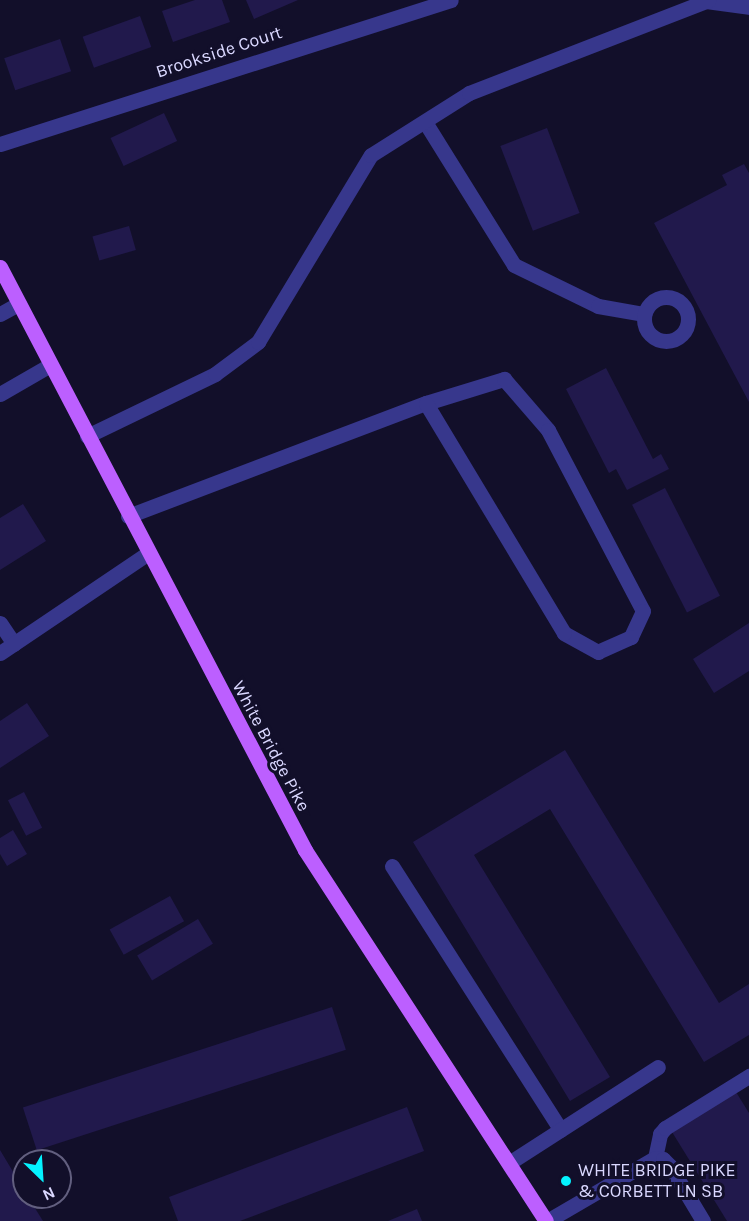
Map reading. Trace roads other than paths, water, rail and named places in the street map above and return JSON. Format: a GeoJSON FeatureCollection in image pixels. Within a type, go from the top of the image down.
{"type":"FeatureCollection","features":[{"type":"Feature","properties":{"kind":"main road","name":"White Bridge Pike"},"geometry":{"type":"LineString","coordinates":[[0,267],[147,554],[305,850],[546,1221]]}},
{"type":"Feature","properties":{"kind":"street","name":"Brookside Court"},"geometry":{"type":"LineString","coordinates":[[0,144],[451,0]]}},
{"type":"Feature","properties":{"kind":"street"},"geometry":{"type":"LineString","coordinates":[[87,436],[215,374],[258,342],[371,155],[469,93],[708,1],[749,8]]}},
{"type":"Feature","properties":{"kind":"street"},"geometry":{"type":"LineString","coordinates":[[426,122],[514,265],[598,306],[644,314]]}},
{"type":"Feature","properties":{"kind":"street"},"geometry":{"type":"LineString","coordinates":[[0,314],[18,304]]}},
{"type":"Feature","properties":{"kind":"street"},"geometry":{"type":"LineString","coordinates":[[0,394],[50,365]]}},
{"type":"Feature","properties":{"kind":"street"},"geometry":{"type":"LineString","coordinates":[[128,516],[426,403],[504,379],[548,430],[643,611],[631,637],[598,652],[564,633],[426,403]]}},
{"type":"Feature","properties":{"kind":"street"},"geometry":{"type":"LineString","coordinates":[[0,653],[147,554]]}},
{"type":"Feature","properties":{"kind":"street"},"geometry":{"type":"LineString","coordinates":[[0,623],[14,644]]}},
{"type":"Feature","properties":{"kind":"street"},"geometry":{"type":"LineString","coordinates":[[392,866],[561,1130]]}},
{"type":"Feature","properties":{"kind":"street"},"geometry":{"type":"LineString","coordinates":[[509,1163],[658,1067]]}},
{"type":"Feature","properties":{"kind":"street"},"geometry":{"type":"LineString","coordinates":[[655,1158],[660,1134],[665,1128],[749,1076]]}},
{"type":"Feature","properties":{"kind":"street"},"geometry":{"type":"LineString","coordinates":[[546,1221],[655,1158],[663,1159],[670,1166],[703,1221]]}},
{"type":"Feature","properties":{"kind":"place","name":"WHITE BRIDGE PIKE & CORBETT LN SB"},"geometry":{"type":"Point","coordinates":[566,1181]}}]}
